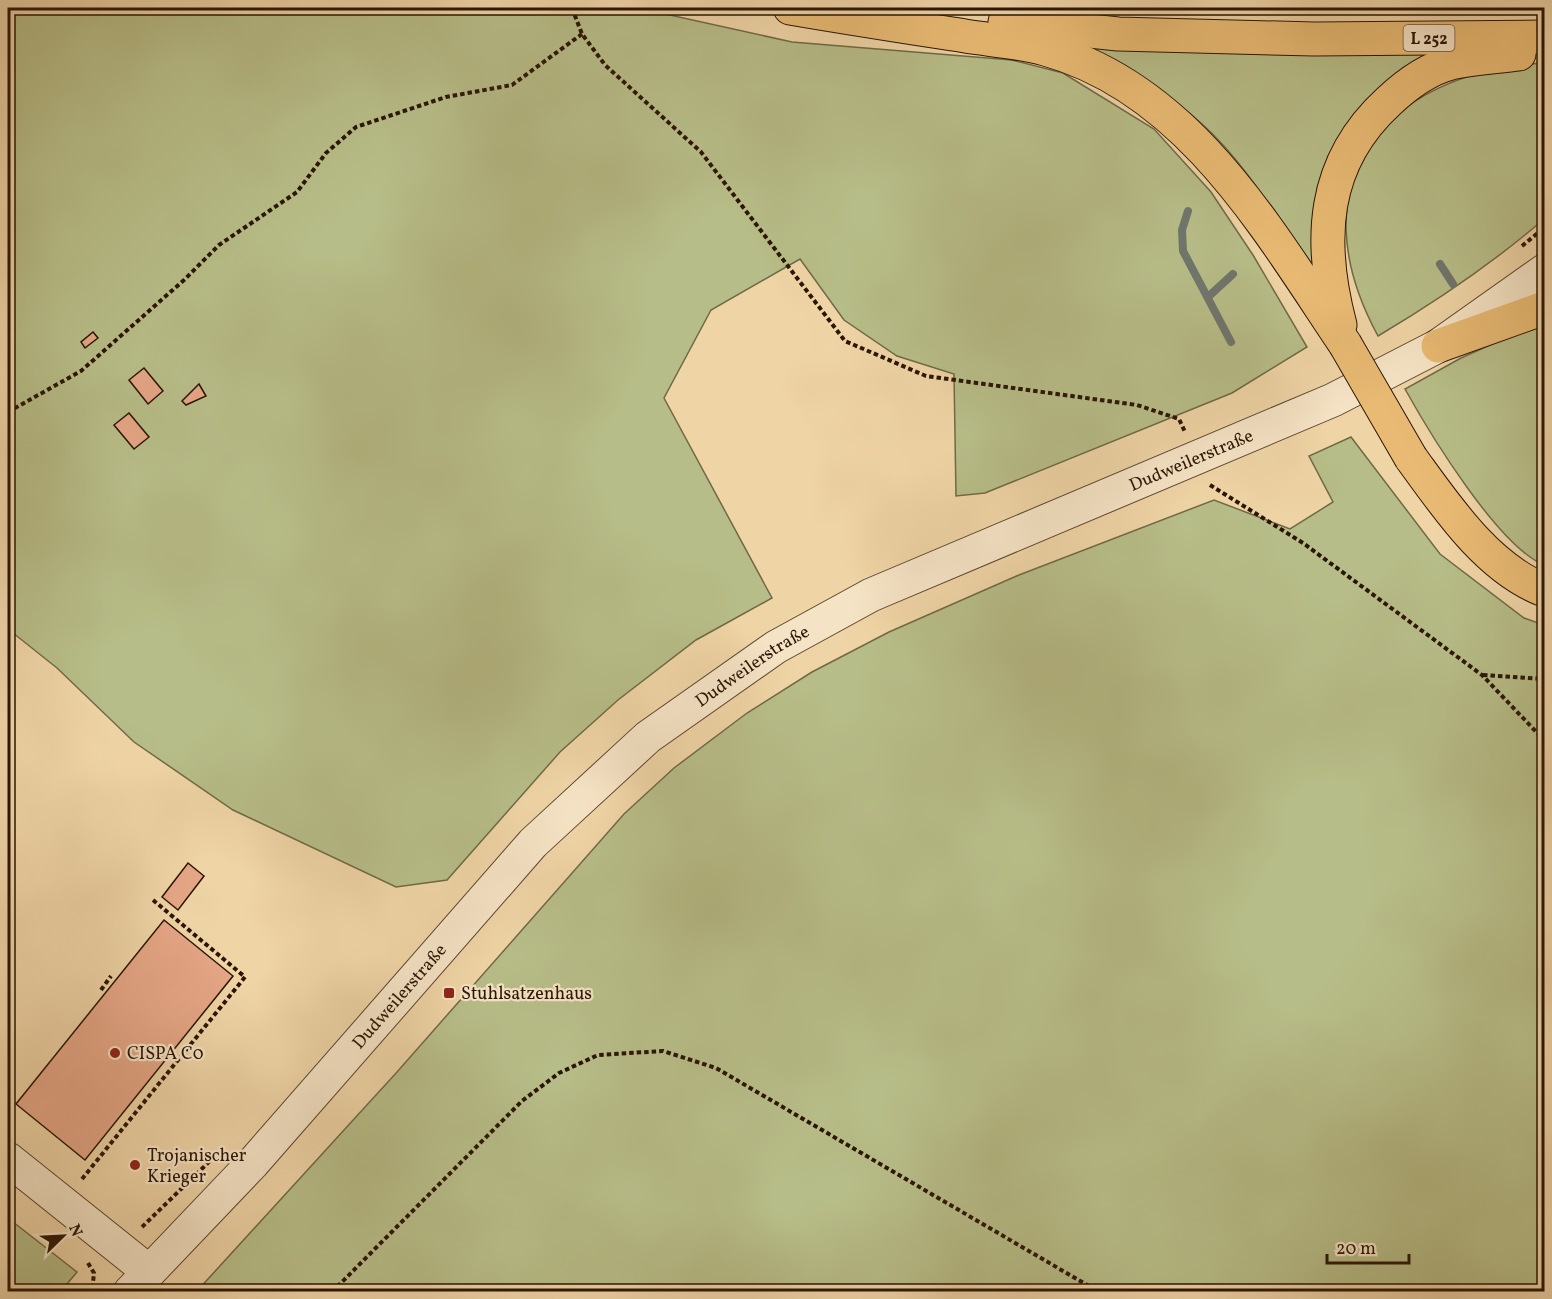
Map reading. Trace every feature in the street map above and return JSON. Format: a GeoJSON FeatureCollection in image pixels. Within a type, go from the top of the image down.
{"type":"FeatureCollection","features":[{"type":"Feature","properties":{"kind":"highway"},"geometry":{"type":"LineString","coordinates":[[790,8],[1045,49],[1088,66],[1137,93],[1182,128],[1229,177],[1345,344],[1411,458],[1446,507],[1488,554],[1545,590]]}},
{"type":"Feature","properties":{"kind":"highway","name":"L 252"},"geometry":{"type":"LineString","coordinates":[[872,8],[1118,34],[1314,39],[1545,37]]}},
{"type":"Feature","properties":{"kind":"highway","name":"L 252"},"geometry":{"type":"LineString","coordinates":[[1036,8],[1157,21],[1378,24],[1545,21]]}},
{"type":"Feature","properties":{"kind":"highway"},"geometry":{"type":"LineString","coordinates":[[1345,344],[1333,299],[1328,264],[1328,205],[1342,162],[1366,122],[1406,85],[1449,64],[1545,53]]}},
{"type":"Feature","properties":{"kind":"highway"},"geometry":{"type":"LineString","coordinates":[[1438,345],[1545,308]]}},
{"type":"Feature","properties":{"kind":"street","name":"Dudweilerstraße"},"geometry":{"type":"LineString","coordinates":[[139,1281],[253,1163],[533,843],[648,737],[776,647],[871,595],[1003,537],[1189,440],[1333,400],[1438,345],[1545,272]]}},
{"type":"Feature","properties":{"kind":"street"},"geometry":{"type":"LineString","coordinates":[[8,1160],[139,1281]]}},
{"type":"Feature","properties":{"kind":"path"},"geometry":{"type":"LineString","coordinates":[[572,8],[582,33],[605,65],[701,152],[845,342],[926,376],[1137,405],[1179,419],[1210,486],[1303,543],[1482,675],[1545,740]]}},
{"type":"Feature","properties":{"kind":"path"},"geometry":{"type":"LineString","coordinates":[[8,412],[81,370],[184,280],[219,245],[297,192],[326,153],[356,128],[446,97],[512,86],[582,33]]}},
{"type":"Feature","properties":{"kind":"path"},"geometry":{"type":"LineString","coordinates":[[1516,251],[1545,228]]}},
{"type":"Feature","properties":{"kind":"path"},"geometry":{"type":"LineString","coordinates":[[1482,675],[1545,679]]}},
{"type":"Feature","properties":{"kind":"path"},"geometry":{"type":"LineString","coordinates":[[90,1170],[245,977],[153,900]]}},
{"type":"Feature","properties":{"kind":"path"},"geometry":{"type":"LineString","coordinates":[[101,990],[111,976]]}},
{"type":"Feature","properties":{"kind":"path"},"geometry":{"type":"LineString","coordinates":[[332,1292],[522,1101],[559,1073],[598,1055],[663,1051],[716,1068],[1096,1291]]}},
{"type":"Feature","properties":{"kind":"path"},"geometry":{"type":"LineString","coordinates":[[158,1210],[218,1153]]}},
{"type":"Feature","properties":{"kind":"path"},"geometry":{"type":"LineString","coordinates":[[92,1292],[94,1273]]}},
{"type":"Feature","properties":{"kind":"green space"},"geometry":{"type":"Polygon","coordinates":[[[8,8],[638,8],[792,42],[1012,60],[1063,73],[1154,129],[1211,192],[1253,255],[1307,347],[1232,393],[985,493],[956,496],[954,374],[897,356],[844,320],[800,259],[711,310],[664,398],[772,598],[696,640],[618,700],[560,752],[447,880],[396,887],[233,810],[134,742],[57,668],[8,629],[8,8]]]}},
{"type":"Feature","properties":{"kind":"green space"},"geometry":{"type":"Polygon","coordinates":[[[1098,45],[1426,54],[1425,60],[1398,76],[1315,274],[1249,176],[1219,140],[1190,113],[1164,94],[1097,52],[1098,45]]]}},
{"type":"Feature","properties":{"kind":"green space"},"geometry":{"type":"Polygon","coordinates":[[[1544,63],[1544,219],[1464,281],[1378,336],[1355,281],[1346,230],[1351,185],[1369,146],[1398,113],[1438,88],[1487,71],[1544,63]]]}},
{"type":"Feature","properties":{"kind":"green space"},"geometry":{"type":"Polygon","coordinates":[[[1544,321],[1544,565],[1526,554],[1486,513],[1431,433],[1405,389],[1461,358],[1544,321]]]}},
{"type":"Feature","properties":{"kind":"green space"},"geometry":{"type":"Polygon","coordinates":[[[1351,437],[1440,554],[1524,618],[1544,625],[1544,1291],[197,1291],[397,1072],[624,814],[674,768],[747,713],[812,672],[889,632],[1019,575],[1214,500],[1290,529],[1333,502],[1309,456],[1351,437]]]}},
{"type":"Feature","properties":{"kind":"green space"},"geometry":{"type":"Polygon","coordinates":[[[8,1218],[77,1272],[61,1291],[8,1291],[8,1218]]]}},
{"type":"Feature","properties":{"kind":"building"},"geometry":{"type":"Polygon","coordinates":[[[93,332],[98,338],[85,348],[81,342],[93,332]]]}},
{"type":"Feature","properties":{"kind":"building"},"geometry":{"type":"Polygon","coordinates":[[[144,368],[163,391],[148,404],[129,380],[144,368]]]}},
{"type":"Feature","properties":{"kind":"building"},"geometry":{"type":"Polygon","coordinates":[[[199,384],[206,396],[186,405],[182,401],[199,384]]]}},
{"type":"Feature","properties":{"kind":"building"},"geometry":{"type":"Polygon","coordinates":[[[129,413],[149,437],[134,449],[114,425],[129,413]]]}},
{"type":"Feature","properties":{"kind":"building"},"geometry":{"type":"Polygon","coordinates":[[[188,863],[204,876],[178,910],[162,897],[188,863]]]}},
{"type":"Feature","properties":{"kind":"building"},"geometry":{"type":"Polygon","coordinates":[[[164,920],[233,976],[85,1160],[16,1104],[164,920]]]}},
{"type":"Feature","properties":{"kind":"waterway"},"geometry":{"type":"LineString","coordinates":[[1188,211],[1182,230],[1183,251],[1231,342]]}},
{"type":"Feature","properties":{"kind":"waterway"},"geometry":{"type":"LineString","coordinates":[[1440,264],[1453,284]]}},
{"type":"Feature","properties":{"kind":"waterway"},"geometry":{"type":"LineString","coordinates":[[1208,297],[1233,274]]}},
{"type":"Feature","properties":{"kind":"place","name":"Stuhlsatzenhaus"},"geometry":{"type":"Point","coordinates":[449,993]}},
{"type":"Feature","properties":{"kind":"place","name":"CISPA C0"},"geometry":{"type":"Point","coordinates":[115,1053]}},
{"type":"Feature","properties":{"kind":"place","name":"Trojanischer Krieger"},"geometry":{"type":"Point","coordinates":[135,1165]}}]}
